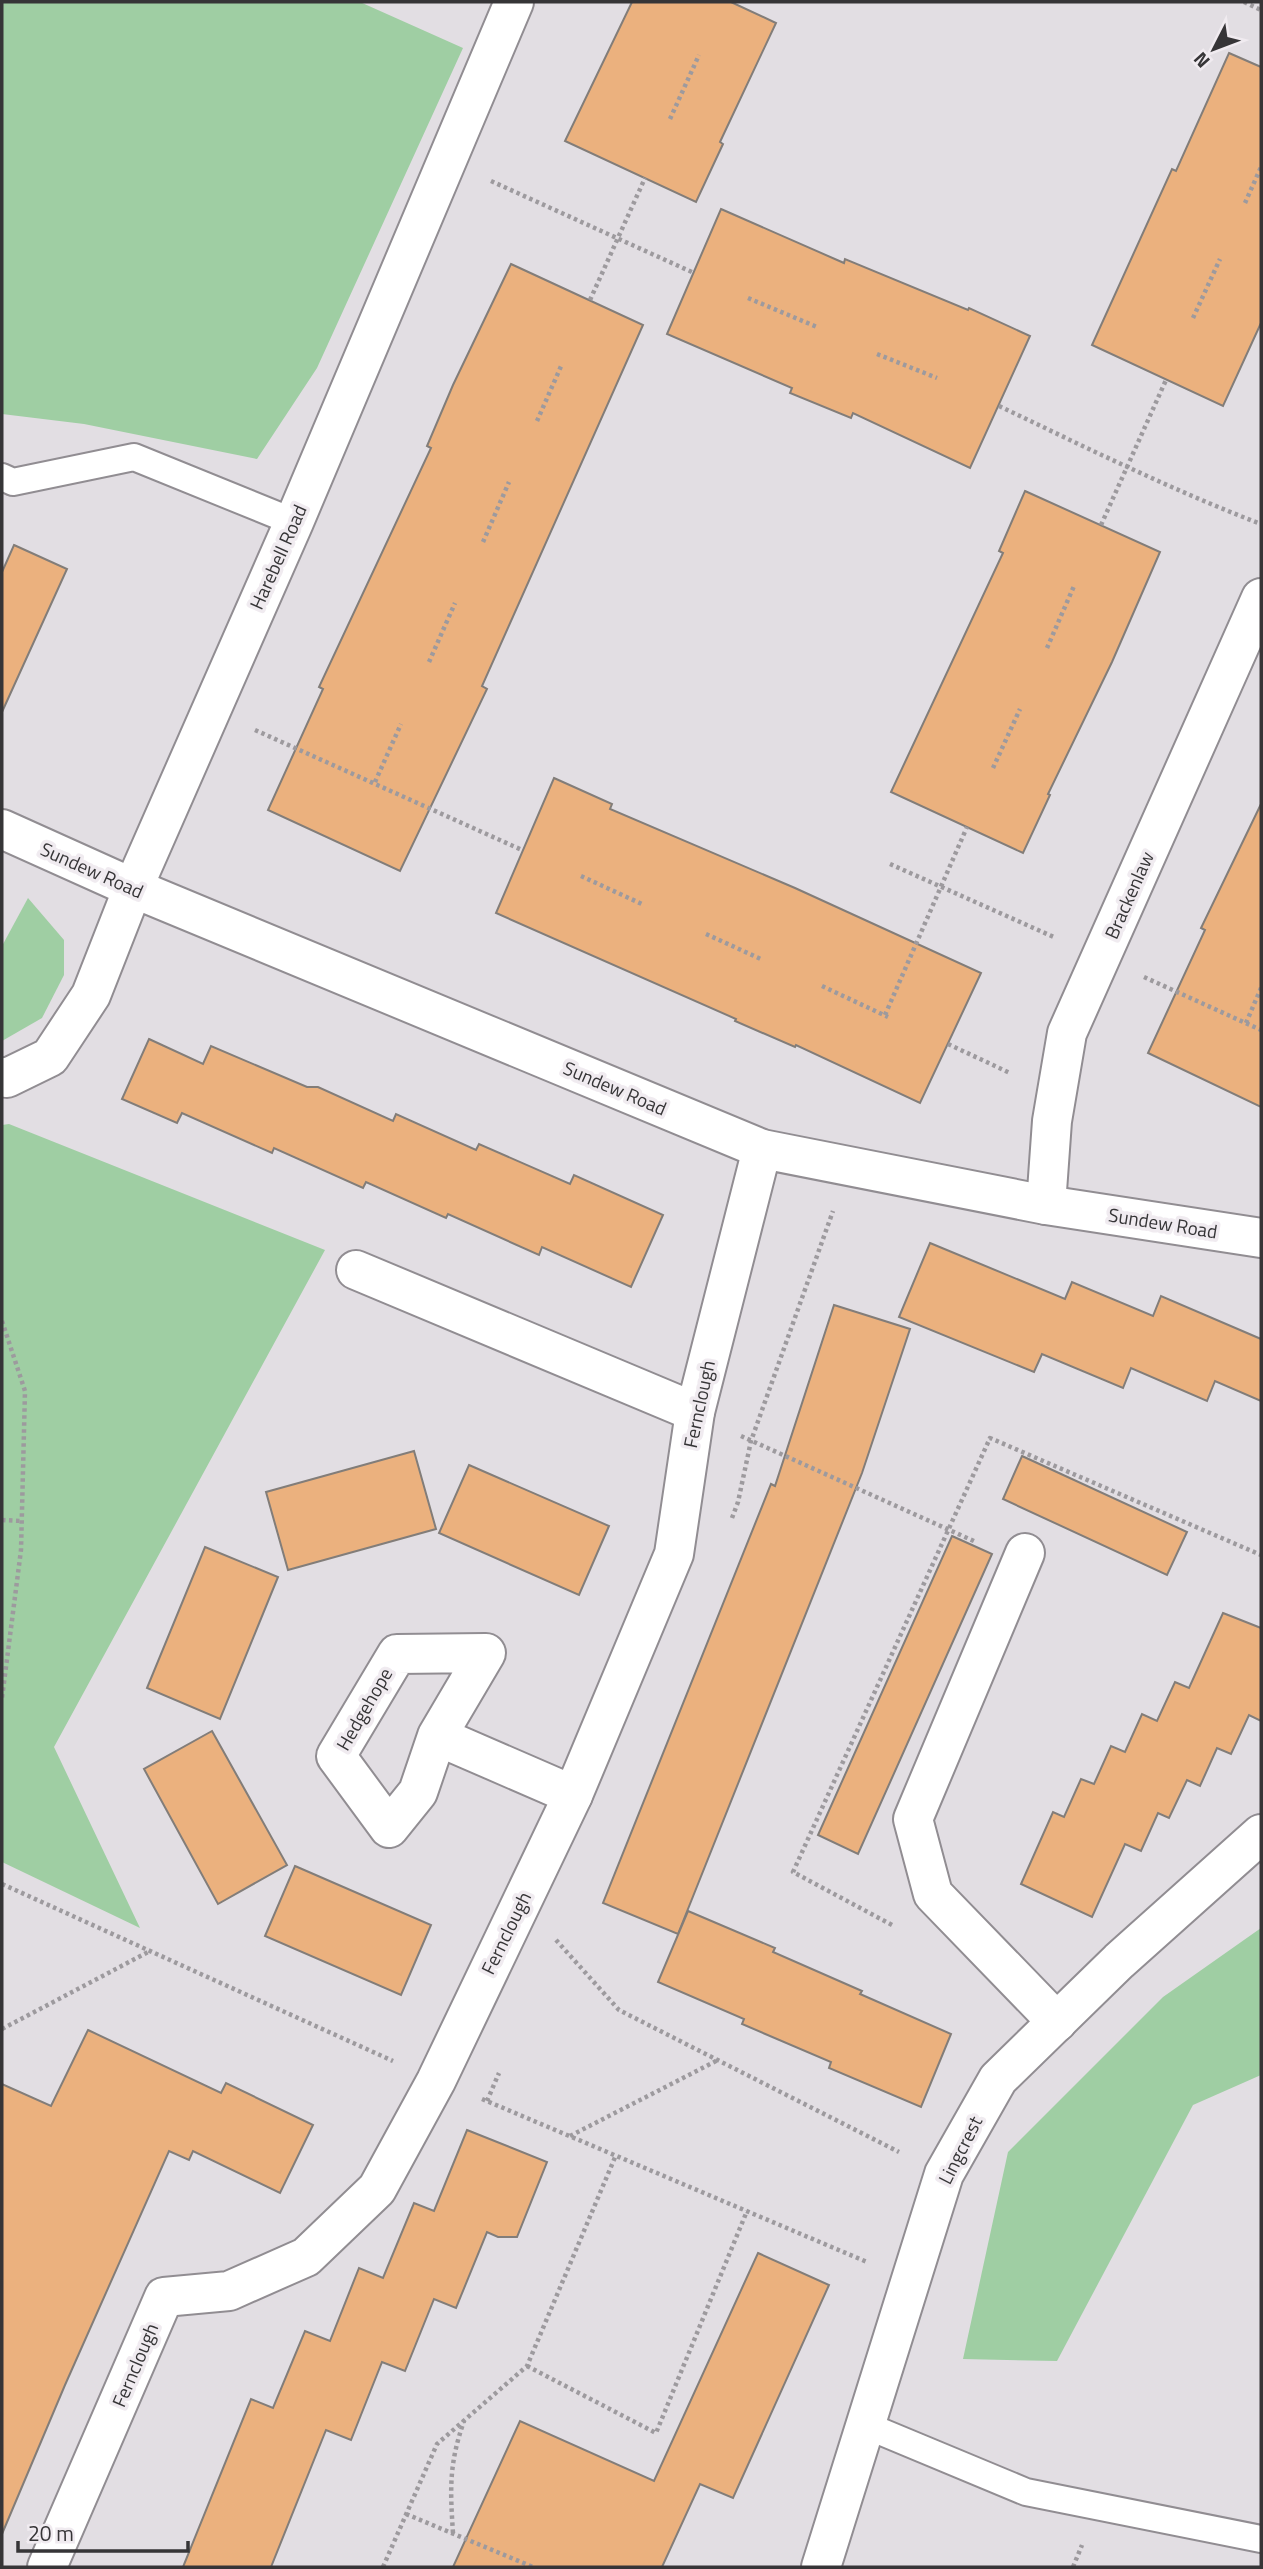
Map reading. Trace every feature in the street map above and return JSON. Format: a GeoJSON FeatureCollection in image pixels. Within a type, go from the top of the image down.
{"type":"FeatureCollection","features":[{"type":"Feature","properties":{"kind":"street","name":"Harebell Road"},"geometry":{"type":"LineString","coordinates":[[2,1077],[50,1057],[90,995],[133,888],[294,522],[514,2]]}},
{"type":"Feature","properties":{"kind":"street","name":"Brackenlaw"},"geometry":{"type":"LineString","coordinates":[[1046,1205],[1056,1094],[1067,1033],[1261,598]]}},
{"type":"Feature","properties":{"kind":"street","name":"Sundew Road"},"geometry":{"type":"LineString","coordinates":[[2,829],[133,888],[762,1149],[1046,1205],[1261,1238]]}},
{"type":"Feature","properties":{"kind":"street","name":"Fernclough"},"geometry":{"type":"LineString","coordinates":[[47,2567],[164,2297],[229,2291],[306,2258],[377,2189],[436,2081],[573,1795],[674,1554],[695,1412],[762,1149]]}},
{"type":"Feature","properties":{"kind":"street"},"geometry":{"type":"LineString","coordinates":[[356,1270],[695,1412]]}},
{"type":"Feature","properties":{"kind":"street"},"geometry":{"type":"LineString","coordinates":[[1023,1557],[913,1819],[933,1894],[1057,2022]]}},
{"type":"Feature","properties":{"kind":"street","name":"Hedgehope"},"geometry":{"type":"LineString","coordinates":[[397,1654],[486,1654],[437,1736],[418,1793],[389,1828],[336,1756],[397,1654]]}},
{"type":"Feature","properties":{"kind":"street"},"geometry":{"type":"LineString","coordinates":[[437,1736],[573,1795]]}},
{"type":"Feature","properties":{"kind":"street","name":"Lingcrest"},"geometry":{"type":"LineString","coordinates":[[821,2567],[944,2175],[998,2079],[1119,1961],[1261,1834]]}},
{"type":"Feature","properties":{"kind":"lane"},"geometry":{"type":"LineString","coordinates":[[2,477],[13,482],[134,457],[294,522]]}},
{"type":"Feature","properties":{"kind":"lane"},"geometry":{"type":"LineString","coordinates":[[865,2425],[1027,2492],[1261,2539]]}},
{"type":"Feature","properties":{"kind":"path"},"geometry":{"type":"LineString","coordinates":[[1244,2],[1261,9]]}},
{"type":"Feature","properties":{"kind":"path"},"geometry":{"type":"LineString","coordinates":[[670,119],[699,55]]}},
{"type":"Feature","properties":{"kind":"path"},"geometry":{"type":"LineString","coordinates":[[446,162],[694,273]]}},
{"type":"Feature","properties":{"kind":"path"},"geometry":{"type":"LineString","coordinates":[[1245,203],[1261,167]]}},
{"type":"Feature","properties":{"kind":"path"},"geometry":{"type":"LineString","coordinates":[[590,300],[645,178]]}},
{"type":"Feature","properties":{"kind":"path"},"geometry":{"type":"LineString","coordinates":[[1194,318],[1220,259]]}},
{"type":"Feature","properties":{"kind":"path"},"geometry":{"type":"LineString","coordinates":[[748,298],[817,327]]}},
{"type":"Feature","properties":{"kind":"path"},"geometry":{"type":"LineString","coordinates":[[877,354],[937,378]]}},
{"type":"Feature","properties":{"kind":"path"},"geometry":{"type":"LineString","coordinates":[[537,421],[562,363]]}},
{"type":"Feature","properties":{"kind":"path"},"geometry":{"type":"LineString","coordinates":[[1101,525],[1166,380]]}},
{"type":"Feature","properties":{"kind":"path"},"geometry":{"type":"LineString","coordinates":[[999,406],[1127,467],[1261,524]]}},
{"type":"Feature","properties":{"kind":"path"},"geometry":{"type":"LineString","coordinates":[[483,542],[509,482]]}},
{"type":"Feature","properties":{"kind":"path"},"geometry":{"type":"LineString","coordinates":[[1047,648],[1074,586]]}},
{"type":"Feature","properties":{"kind":"path"},"geometry":{"type":"LineString","coordinates":[[429,662],[455,603]]}},
{"type":"Feature","properties":{"kind":"path"},"geometry":{"type":"LineString","coordinates":[[993,768],[1020,709]]}},
{"type":"Feature","properties":{"kind":"path"},"geometry":{"type":"LineString","coordinates":[[211,710],[522,850]]}},
{"type":"Feature","properties":{"kind":"path"},"geometry":{"type":"LineString","coordinates":[[375,782],[401,724]]}},
{"type":"Feature","properties":{"kind":"path"},"geometry":{"type":"LineString","coordinates":[[822,986],[886,1016],[967,828]]}},
{"type":"Feature","properties":{"kind":"path"},"geometry":{"type":"LineString","coordinates":[[581,876],[644,905]]}},
{"type":"Feature","properties":{"kind":"path"},"geometry":{"type":"LineString","coordinates":[[706,934],[763,960]]}},
{"type":"Feature","properties":{"kind":"path"},"geometry":{"type":"LineString","coordinates":[[1246,1023],[1261,988]]}},
{"type":"Feature","properties":{"kind":"path"},"geometry":{"type":"LineString","coordinates":[[948,1044],[1056,1094]]}},
{"type":"Feature","properties":{"kind":"path"},"geometry":{"type":"LineString","coordinates":[[2,1321],[25,1391],[21,1550],[2,1698]]}},
{"type":"Feature","properties":{"kind":"path"},"geometry":{"type":"LineString","coordinates":[[695,1412],[751,1441],[1023,1557]]}},
{"type":"Feature","properties":{"kind":"path"},"geometry":{"type":"LineString","coordinates":[[2,1520],[22,1521]]}},
{"type":"Feature","properties":{"kind":"path"},"geometry":{"type":"LineString","coordinates":[[549,1951],[554,1938],[619,2010],[944,2175]]}},
{"type":"Feature","properties":{"kind":"path"},"geometry":{"type":"LineString","coordinates":[[2,2029],[150,1951]]}},
{"type":"Feature","properties":{"kind":"path"},"geometry":{"type":"LineString","coordinates":[[570,2136],[718,2060]]}},
{"type":"Feature","properties":{"kind":"path"},"geometry":{"type":"LineString","coordinates":[[487,2101],[502,2063]]}},
{"type":"Feature","properties":{"kind":"path"},"geometry":{"type":"LineString","coordinates":[[383,2567],[437,2444],[527,2367],[615,2155]]}},
{"type":"Feature","properties":{"kind":"path"},"geometry":{"type":"LineString","coordinates":[[527,2367],[656,2433],[747,2211]]}},
{"type":"Feature","properties":{"kind":"path"},"geometry":{"type":"LineString","coordinates":[[453,2533],[449,2483],[456,2444],[464,2420]]}},
{"type":"Feature","properties":{"kind":"path"},"geometry":{"type":"LineString","coordinates":[[406,2514],[533,2567]]}},
{"type":"Feature","properties":{"kind":"green space"},"geometry":{"type":"Polygon","coordinates":[[[2,2],[360,2],[463,48],[317,368],[257,459],[84,424],[2,414],[2,2]]]}},
{"type":"Feature","properties":{"kind":"green space"},"geometry":{"type":"Polygon","coordinates":[[[28,898],[64,940],[64,975],[42,1018],[2,1041],[2,946],[28,898]]]}},
{"type":"Feature","properties":{"kind":"green space"},"geometry":{"type":"Polygon","coordinates":[[[9,1124],[325,1250],[54,1747],[140,1928],[2,1862],[2,1125],[9,1124]]]}},
{"type":"Feature","properties":{"kind":"green space"},"geometry":{"type":"Polygon","coordinates":[[[1261,1928],[1261,2075],[1193,2105],[1057,2361],[963,2359],[1008,2152],[1163,1997],[1261,1928]]]}},
{"type":"Feature","properties":{"kind":"building"},"geometry":{"type":"Polygon","coordinates":[[[632,2],[731,2],[776,23],[720,142],[723,144],[696,202],[565,141],[632,2]]]}},
{"type":"Feature","properties":{"kind":"building"},"geometry":{"type":"Polygon","coordinates":[[[1229,53],[1261,67],[1261,323],[1223,406],[1092,345],[1172,169],[1176,171],[1229,53]]]}},
{"type":"Feature","properties":{"kind":"building"},"geometry":{"type":"Polygon","coordinates":[[[721,209],[844,263],[845,259],[968,310],[969,308],[1030,336],[970,468],[853,413],[851,418],[790,393],[792,388],[667,334],[721,209]]]}},
{"type":"Feature","properties":{"kind":"building"},"geometry":{"type":"Polygon","coordinates":[[[511,264],[643,325],[482,686],[487,689],[400,871],[268,810],[323,689],[319,687],[431,448],[427,446],[453,385],[511,264]]]}},
{"type":"Feature","properties":{"kind":"building"},"geometry":{"type":"Polygon","coordinates":[[[1025,491],[1160,552],[1023,853],[891,792],[1003,553],[999,551],[1025,491]]]}},
{"type":"Feature","properties":{"kind":"building"},"geometry":{"type":"Polygon","coordinates":[[[14,545],[67,569],[2,712],[2,572],[14,545]]]}},
{"type":"Feature","properties":{"kind":"building"},"geometry":{"type":"Polygon","coordinates":[[[554,778],[612,804],[610,809],[795,888],[981,973],[920,1103],[796,1045],[795,1047],[735,1021],[736,1019],[496,913],[554,778]]]}},
{"type":"Feature","properties":{"kind":"building"},"geometry":{"type":"Polygon","coordinates":[[[1261,804],[1261,1107],[1148,1053],[1205,930],[1201,928],[1261,804]]]}},
{"type":"Feature","properties":{"kind":"building"},"geometry":{"type":"Polygon","coordinates":[[[149,1039],[203,1064],[211,1046],[307,1087],[318,1087],[393,1121],[396,1114],[476,1150],[479,1144],[570,1184],[574,1175],[663,1215],[631,1287],[542,1247],[539,1255],[448,1214],[446,1218],[366,1182],[363,1188],[274,1148],[272,1153],[182,1113],[177,1123],[122,1099],[149,1039]]]}},
{"type":"Feature","properties":{"kind":"building"},"geometry":{"type":"Polygon","coordinates":[[[930,1243],[1065,1299],[1072,1282],[1153,1316],[1161,1296],[1261,1339],[1261,1401],[1215,1381],[1207,1401],[1131,1368],[1123,1388],[1042,1354],[1034,1372],[899,1317],[930,1243]]]}},
{"type":"Feature","properties":{"kind":"building"},"geometry":{"type":"Polygon","coordinates":[[[834,1305],[910,1329],[862,1473],[678,1934],[603,1903],[771,1484],[775,1486],[834,1305]]]}},
{"type":"Feature","properties":{"kind":"building"},"geometry":{"type":"Polygon","coordinates":[[[414,1451],[436,1529],[288,1570],[266,1492],[414,1451]]]}},
{"type":"Feature","properties":{"kind":"building"},"geometry":{"type":"Polygon","coordinates":[[[1022,1456],[1187,1532],[1167,1575],[1003,1499],[1022,1456]]]}},
{"type":"Feature","properties":{"kind":"building"},"geometry":{"type":"Polygon","coordinates":[[[469,1465],[609,1526],[579,1595],[439,1533],[469,1465]]]}},
{"type":"Feature","properties":{"kind":"building"},"geometry":{"type":"Polygon","coordinates":[[[952,1536],[992,1554],[858,1854],[818,1835],[952,1536]]]}},
{"type":"Feature","properties":{"kind":"building"},"geometry":{"type":"Polygon","coordinates":[[[205,1547],[278,1577],[220,1719],[147,1688],[205,1547]]]}},
{"type":"Feature","properties":{"kind":"building"},"geometry":{"type":"Polygon","coordinates":[[[1223,1613],[1261,1628],[1261,1721],[1249,1715],[1231,1754],[1217,1748],[1200,1786],[1187,1780],[1169,1818],[1158,1813],[1141,1851],[1125,1844],[1092,1917],[1021,1884],[1053,1812],[1064,1817],[1081,1779],[1094,1784],[1111,1746],[1125,1752],[1142,1714],[1157,1721],[1175,1682],[1189,1688],[1223,1613]]]}},
{"type":"Feature","properties":{"kind":"building"},"geometry":{"type":"Polygon","coordinates":[[[212,1731],[287,1865],[218,1904],[144,1769],[212,1731]]]}},
{"type":"Feature","properties":{"kind":"building"},"geometry":{"type":"Polygon","coordinates":[[[295,1866],[431,1925],[401,1995],[265,1936],[295,1866]]]}},
{"type":"Feature","properties":{"kind":"building"},"geometry":{"type":"Polygon","coordinates":[[[688,1911],[775,1948],[773,1952],[951,2034],[921,2107],[829,2068],[831,2062],[742,2024],[744,2019],[658,1982],[688,1911]]]}},
{"type":"Feature","properties":{"kind":"building"},"geometry":{"type":"Polygon","coordinates":[[[88,2030],[221,2093],[226,2083],[313,2125],[280,2193],[193,2151],[189,2160],[169,2151],[2,2534],[2,2084],[51,2106],[88,2030]]]}},
{"type":"Feature","properties":{"kind":"building"},"geometry":{"type":"Polygon","coordinates":[[[467,2130],[547,2162],[517,2237],[498,2237],[487,2232],[456,2308],[434,2299],[405,2371],[382,2362],[351,2440],[326,2430],[271,2567],[183,2567],[251,2399],[273,2408],[305,2331],[330,2341],[359,2268],[383,2278],[414,2203],[434,2211],[467,2130]]]}},
{"type":"Feature","properties":{"kind":"building"},"geometry":{"type":"Polygon","coordinates":[[[758,2253],[829,2285],[733,2498],[700,2484],[662,2567],[453,2567],[520,2421],[654,2481],[758,2253]]]}}]}
